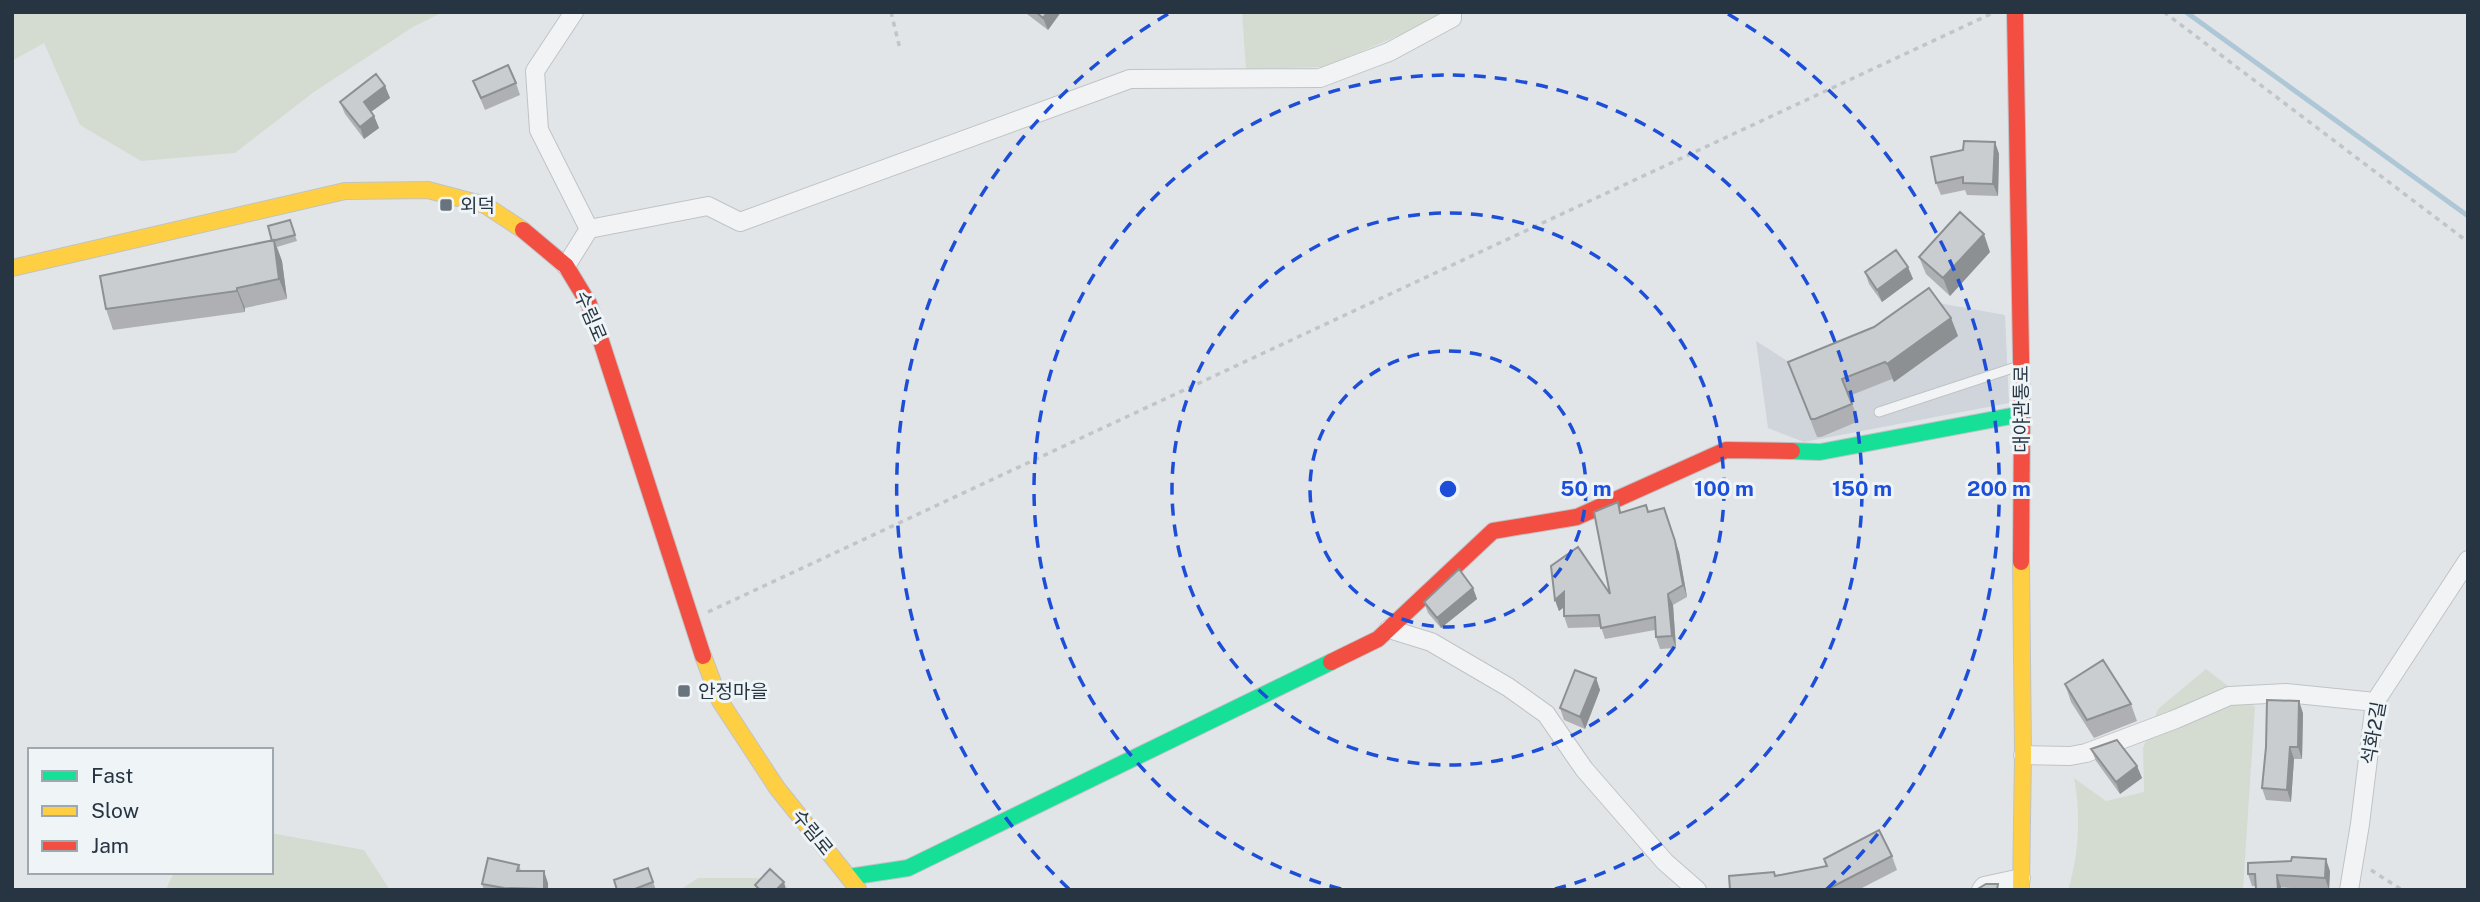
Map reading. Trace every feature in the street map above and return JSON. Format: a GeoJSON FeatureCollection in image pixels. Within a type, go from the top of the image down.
{"type":"FeatureCollection","features":[{"type":"Feature","properties":{"kind":"main road","name":"대야관통로"},"geometry":{"type":"LineString","coordinates":[[2015,12],[2022,414],[2021,884]]}},
{"type":"Feature","properties":{"kind":"main road","name":"수림로"},"geometry":{"type":"LineString","coordinates":[[12,268],[345,191],[428,190],[485,205],[523,230],[566,266],[589,304],[690,620],[720,701],[777,788],[854,883]]}},
{"type":"Feature","properties":{"kind":"main road"},"geometry":{"type":"LineString","coordinates":[[854,883],[908,869],[1378,639],[1493,531],[1577,517],[1726,450],[1820,452],[2022,414]]}},
{"type":"Feature","properties":{"kind":"street"},"geometry":{"type":"LineString","coordinates":[[574,12],[535,71],[539,130],[589,229]]}},
{"type":"Feature","properties":{"kind":"street"},"geometry":{"type":"LineString","coordinates":[[566,266],[589,229],[708,206],[740,222],[1130,79],[1320,78],[1389,52],[1452,18],[1452,12]]}},
{"type":"Feature","properties":{"kind":"street","name":"석화2길"},"geometry":{"type":"LineString","coordinates":[[2348,890],[2375,702],[2468,560]]}},
{"type":"Feature","properties":{"kind":"street"},"geometry":{"type":"LineString","coordinates":[[1389,629],[1431,642],[1508,687],[1546,714],[1584,769],[1665,862],[1697,890]]}},
{"type":"Feature","properties":{"kind":"street"},"geometry":{"type":"LineString","coordinates":[[2023,755],[2070,756],[2086,753],[2229,696],[2286,693],[2375,702]]}},
{"type":"Feature","properties":{"kind":"street"},"geometry":{"type":"LineString","coordinates":[[1981,890],[1984,886],[2021,884]]}},
{"type":"Feature","properties":{"kind":"lane"},"geometry":{"type":"LineString","coordinates":[[1879,412],[2021,365]]}},
{"type":"Feature","properties":{"kind":"path"},"geometry":{"type":"LineString","coordinates":[[891,12],[900,49]]}},
{"type":"Feature","properties":{"kind":"path"},"geometry":{"type":"LineString","coordinates":[[690,620],[1995,12]]}},
{"type":"Feature","properties":{"kind":"path"},"geometry":{"type":"LineString","coordinates":[[2164,12],[2468,242]]}},
{"type":"Feature","properties":{"kind":"path"},"geometry":{"type":"LineString","coordinates":[[2353,862],[2363,864],[2402,890]]}},
{"type":"Feature","properties":{"kind":"shaded area"},"geometry":{"type":"Polygon","coordinates":[[[12,12],[443,12],[413,27],[314,92],[235,153],[141,161],[80,125],[44,43],[12,61],[12,12]]]}},
{"type":"Feature","properties":{"kind":"shaded area"},"geometry":{"type":"Polygon","coordinates":[[[1242,12],[1440,12],[1437,19],[1325,67],[1246,69],[1242,12]]]}},
{"type":"Feature","properties":{"kind":"shaded area"},"geometry":{"type":"Polygon","coordinates":[[[1922,300],[2005,315],[2009,403],[1804,442],[1768,428],[1756,341],[1789,362],[1866,341],[1922,300]]]}},
{"type":"Feature","properties":{"kind":"shaded area"},"geometry":{"type":"Polygon","coordinates":[[[2206,669],[2255,707],[2243,890],[2068,890],[2075,863],[2078,834],[2074,778],[2106,801],[2144,792],[2143,748],[2158,709],[2206,669]]]}},
{"type":"Feature","properties":{"kind":"shaded area"},"geometry":{"type":"Polygon","coordinates":[[[273,833],[364,850],[390,890],[166,890],[173,874],[273,874],[273,833]]]}},
{"type":"Feature","properties":{"kind":"shaded area"},"geometry":{"type":"Polygon","coordinates":[[[698,878],[780,878],[790,890],[680,890],[698,878]]]}},
{"type":"Feature","properties":{"kind":"building"},"geometry":{"type":"Polygon","coordinates":[[[1036,12],[1048,12],[1043,18],[1036,12]]]}},
{"type":"Feature","properties":{"kind":"building"},"geometry":{"type":"Polygon","coordinates":[[[508,65],[516,83],[481,98],[473,81],[508,65]]]}},
{"type":"Feature","properties":{"kind":"building"},"geometry":{"type":"Polygon","coordinates":[[[376,74],[385,86],[364,102],[374,116],[360,127],[340,102],[376,74]]]}},
{"type":"Feature","properties":{"kind":"building"},"geometry":{"type":"Polygon","coordinates":[[[1964,141],[1995,142],[1993,184],[1963,183],[1963,177],[1936,183],[1931,157],[1963,150],[1964,141]]]}},
{"type":"Feature","properties":{"kind":"building"},"geometry":{"type":"Polygon","coordinates":[[[1960,212],[1984,234],[1943,278],[1919,257],[1960,212]]]}},
{"type":"Feature","properties":{"kind":"building"},"geometry":{"type":"Polygon","coordinates":[[[290,220],[295,235],[272,241],[268,226],[290,220]]]}},
{"type":"Feature","properties":{"kind":"building"},"geometry":{"type":"Polygon","coordinates":[[[274,240],[279,279],[237,288],[237,291],[106,309],[100,276],[274,240]]]}},
{"type":"Feature","properties":{"kind":"building"},"geometry":{"type":"Polygon","coordinates":[[[1896,250],[1908,267],[1877,290],[1865,272],[1896,250]]]}},
{"type":"Feature","properties":{"kind":"building"},"geometry":{"type":"Polygon","coordinates":[[[1929,288],[1951,318],[1887,364],[1885,362],[1842,379],[1852,404],[1811,419],[1788,362],[1874,327],[1929,288]]]}},
{"type":"Feature","properties":{"kind":"building"},"geometry":{"type":"Polygon","coordinates":[[[1618,502],[1620,513],[1646,505],[1648,512],[1664,508],[1675,541],[1683,585],[1668,594],[1672,636],[1656,637],[1655,617],[1601,628],[1599,615],[1564,616],[1564,592],[1555,600],[1551,566],[1578,547],[1610,594],[1594,512],[1618,502]]]}},
{"type":"Feature","properties":{"kind":"building"},"geometry":{"type":"Polygon","coordinates":[[[1459,569],[1473,588],[1437,618],[1424,602],[1459,569]]]}},
{"type":"Feature","properties":{"kind":"building"},"geometry":{"type":"Polygon","coordinates":[[[2103,660],[2131,704],[2087,720],[2065,684],[2103,660]]]}},
{"type":"Feature","properties":{"kind":"building"},"geometry":{"type":"Polygon","coordinates":[[[1575,670],[1596,678],[1580,717],[1560,708],[1575,670]]]}},
{"type":"Feature","properties":{"kind":"building"},"geometry":{"type":"Polygon","coordinates":[[[2267,700],[2299,701],[2298,747],[2290,747],[2287,790],[2262,788],[2267,700]]]}},
{"type":"Feature","properties":{"kind":"building"},"geometry":{"type":"Polygon","coordinates":[[[2117,740],[2137,766],[2116,782],[2091,749],[2117,740]]]}},
{"type":"Feature","properties":{"kind":"building"},"geometry":{"type":"Polygon","coordinates":[[[1879,830],[1892,856],[1830,888],[1730,890],[1729,876],[1774,872],[1775,876],[1827,866],[1824,859],[1879,830]]]}},
{"type":"Feature","properties":{"kind":"building"},"geometry":{"type":"Polygon","coordinates":[[[2292,857],[2326,859],[2325,878],[2277,875],[2278,890],[2256,890],[2255,874],[2248,874],[2248,863],[2291,861],[2292,857]]]}},
{"type":"Feature","properties":{"kind":"building"},"geometry":{"type":"Polygon","coordinates":[[[488,858],[519,865],[517,871],[544,871],[544,889],[504,888],[482,884],[488,858]]]}},
{"type":"Feature","properties":{"kind":"building"},"geometry":{"type":"Polygon","coordinates":[[[648,868],[653,882],[636,890],[617,890],[614,880],[648,868]]]}},
{"type":"Feature","properties":{"kind":"building"},"geometry":{"type":"Polygon","coordinates":[[[770,869],[784,882],[776,890],[760,890],[755,885],[770,869]]]}},
{"type":"Feature","properties":{"kind":"building"},"geometry":{"type":"Polygon","coordinates":[[[1986,884],[1998,884],[1997,890],[1976,890],[1986,884]]]}},
{"type":"Feature","properties":{"kind":"waterway"},"geometry":{"type":"LineString","coordinates":[[2186,12],[2468,216]]}},
{"type":"Feature","properties":{"kind":"traffic: fast"},"geometry":{"type":"LineString","coordinates":[[1792,451],[1820,452],[2022,414]]}},
{"type":"Feature","properties":{"kind":"traffic: fast"},"geometry":{"type":"LineString","coordinates":[[849,877],[908,868],[1331,662]]}},
{"type":"Feature","properties":{"kind":"traffic: slow"},"geometry":{"type":"LineString","coordinates":[[12,268],[345,191],[428,190],[485,205],[523,230]]}},
{"type":"Feature","properties":{"kind":"traffic: slow"},"geometry":{"type":"LineString","coordinates":[[2021,562],[2021,890]]}},
{"type":"Feature","properties":{"kind":"traffic: slow"},"geometry":{"type":"LineString","coordinates":[[703,656],[720,701],[777,788],[858,889]]}},
{"type":"Feature","properties":{"kind":"traffic: jam"},"geometry":{"type":"LineString","coordinates":[[2015,12],[2022,414],[2021,562]]}},
{"type":"Feature","properties":{"kind":"traffic: jam"},"geometry":{"type":"LineString","coordinates":[[523,230],[566,266],[589,304],[703,656]]}},
{"type":"Feature","properties":{"kind":"traffic: jam"},"geometry":{"type":"LineString","coordinates":[[1331,662],[1378,639],[1493,531],[1577,517],[1726,450],[1792,451]]}},
{"type":"Feature","properties":{"kind":"place","name":"외덕"},"geometry":{"type":"Point","coordinates":[446,205]}},
{"type":"Feature","properties":{"kind":"place","name":"안정마을"},"geometry":{"type":"Point","coordinates":[684,691]}}]}
